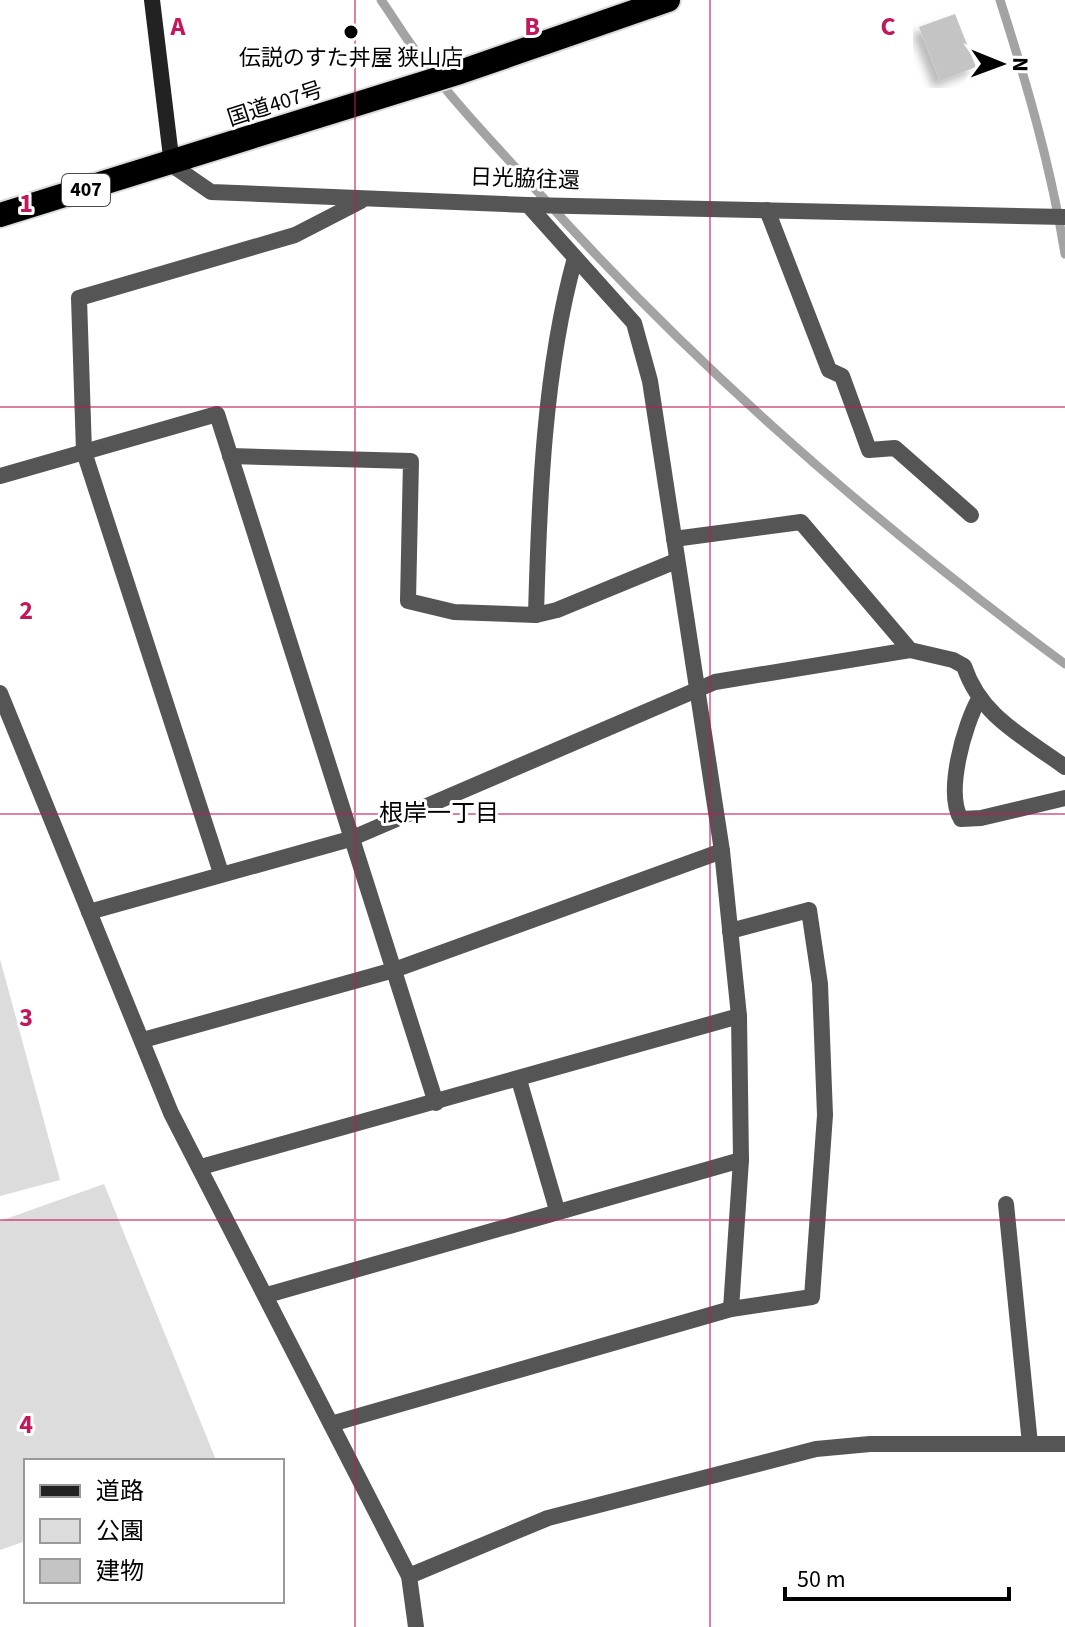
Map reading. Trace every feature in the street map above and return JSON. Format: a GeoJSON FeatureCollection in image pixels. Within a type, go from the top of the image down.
{"type":"FeatureCollection","features":[{"type":"Feature","properties":{"kind":"highway","name":"国道407号"},"geometry":{"type":"LineString","coordinates":[[172,165],[460,72],[668,0]]}},
{"type":"Feature","properties":{"kind":"highway","name":"407"},"geometry":{"type":"LineString","coordinates":[[0,215],[172,165]]}},
{"type":"Feature","properties":{"kind":"street"},"geometry":{"type":"LineString","coordinates":[[152,0],[172,165]]}},
{"type":"Feature","properties":{"kind":"street","name":"日光脇往還"},"geometry":{"type":"LineString","coordinates":[[172,165],[211,192],[530,205],[1065,217]]}},
{"type":"Feature","properties":{"kind":"street"},"geometry":{"type":"LineString","coordinates":[[221,873],[84,452],[79,298],[295,235],[362,200]]}},
{"type":"Feature","properties":{"kind":"street"},"geometry":{"type":"LineString","coordinates":[[530,205],[634,323],[644,350],[722,851],[739,1016],[741,1160],[731,1309]]}},
{"type":"Feature","properties":{"kind":"street"},"geometry":{"type":"LineString","coordinates":[[767,210],[829,370],[842,376],[869,450],[895,448],[971,515]]}},
{"type":"Feature","properties":{"kind":"street"},"geometry":{"type":"LineString","coordinates":[[536,615],[539,502],[563,299],[575,258]]}},
{"type":"Feature","properties":{"kind":"street"},"geometry":{"type":"LineString","coordinates":[[0,476],[217,414],[436,1103]]}},
{"type":"Feature","properties":{"kind":"street"},"geometry":{"type":"LineString","coordinates":[[230,456],[411,461],[408,601],[454,612],[536,615],[557,610],[676,561]]}},
{"type":"Feature","properties":{"kind":"street"},"geometry":{"type":"LineString","coordinates":[[674,539],[801,522],[910,650]]}},
{"type":"Feature","properties":{"kind":"street"},"geometry":{"type":"LineString","coordinates":[[89,912],[350,839],[715,682],[910,650],[953,660],[964,666],[987,710],[1065,767]]}},
{"type":"Feature","properties":{"kind":"street"},"geometry":{"type":"LineString","coordinates":[[0,693],[171,1113],[409,1576],[416,1627]]}},
{"type":"Feature","properties":{"kind":"street"},"geometry":{"type":"LineString","coordinates":[[979,699],[967,721],[954,796],[961,819],[981,818],[1065,798]]}},
{"type":"Feature","properties":{"kind":"street"},"geometry":{"type":"LineString","coordinates":[[143,1040],[394,970],[722,851]]}},
{"type":"Feature","properties":{"kind":"street"},"geometry":{"type":"LineString","coordinates":[[331,1424],[731,1309],[812,1297],[825,1115],[820,984],[809,910],[730,931]]}},
{"type":"Feature","properties":{"kind":"street"},"geometry":{"type":"LineString","coordinates":[[201,1167],[739,1016]]}},
{"type":"Feature","properties":{"kind":"street"},"geometry":{"type":"LineString","coordinates":[[519,1080],[557,1210]]}},
{"type":"Feature","properties":{"kind":"street"},"geometry":{"type":"LineString","coordinates":[[267,1295],[741,1160]]}},
{"type":"Feature","properties":{"kind":"street"},"geometry":{"type":"LineString","coordinates":[[1006,1204],[1030,1444]]}},
{"type":"Feature","properties":{"kind":"street"},"geometry":{"type":"LineString","coordinates":[[409,1576],[548,1518],[816,1449],[870,1444],[1065,1444]]}},
{"type":"Feature","properties":{"kind":"green space"},"geometry":{"type":"Polygon","coordinates":[[[0,959],[60,1180],[0,1196],[0,959]]]}},
{"type":"Feature","properties":{"kind":"green space"},"geometry":{"type":"Polygon","coordinates":[[[104,1184],[216,1459],[24,1459],[24,1542],[0,1550],[0,1221],[104,1184]]]}},
{"type":"Feature","properties":{"kind":"building"},"geometry":{"type":"Polygon","coordinates":[[[955,14],[976,67],[940,81],[919,27],[955,14]]]}},
{"type":"Feature","properties":{"kind":"waterway"},"geometry":{"type":"LineString","coordinates":[[381,0],[462,108],[660,320],[856,500],[1065,664]]}},
{"type":"Feature","properties":{"kind":"waterway"},"geometry":{"type":"LineString","coordinates":[[1000,0],[1037,126],[1065,254]]}},
{"type":"Feature","properties":{"kind":"place","name":"伝説のすた丼屋 狭山店"},"geometry":{"type":"Point","coordinates":[351,32]}},
{"type":"Feature","properties":{"kind":"district","name":"根岸一丁目"},"geometry":{"type":"Point","coordinates":[439,813]}}]}
